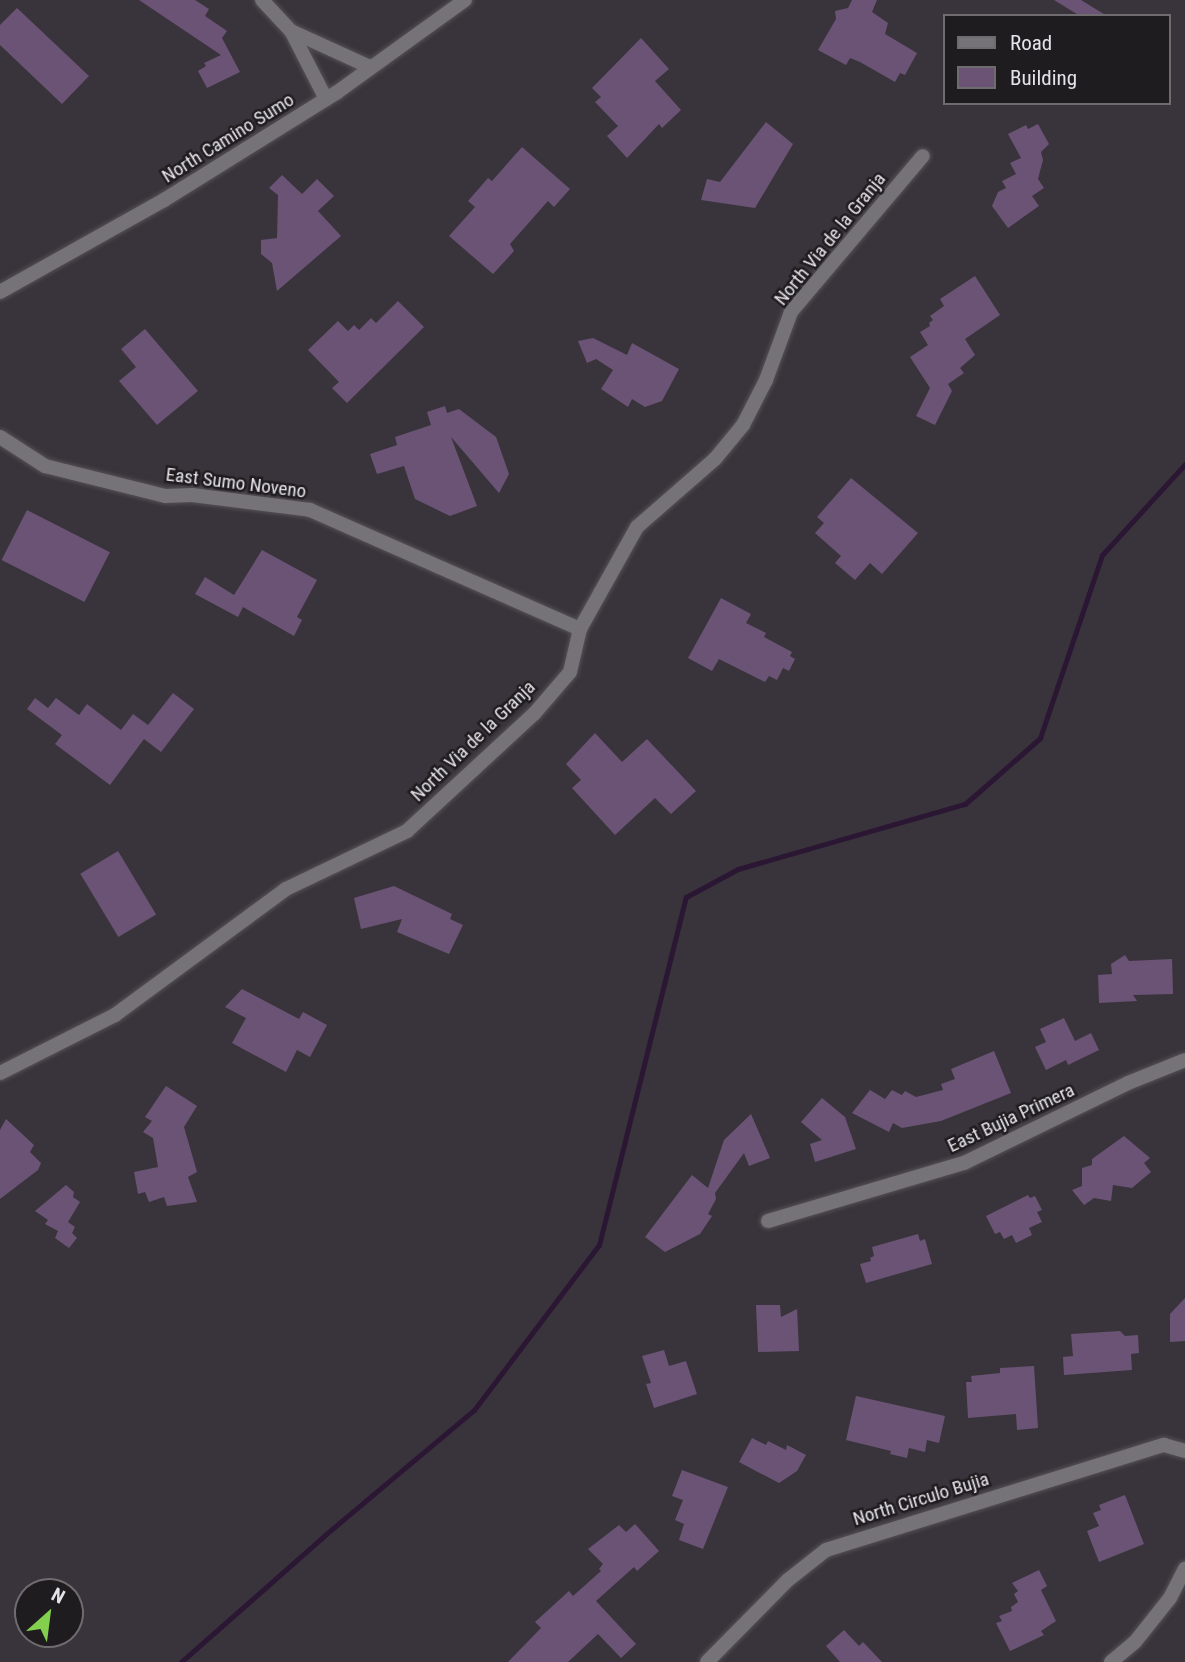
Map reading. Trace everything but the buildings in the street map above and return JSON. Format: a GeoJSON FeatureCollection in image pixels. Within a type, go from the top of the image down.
{"type":"FeatureCollection","features":[{"type":"Feature","properties":{"kind":"street"},"geometry":{"type":"LineString","coordinates":[[262,0],[291,31],[326,99]]}},
{"type":"Feature","properties":{"kind":"street","name":"North Camino Sumo"},"geometry":{"type":"LineString","coordinates":[[0,292],[164,200],[326,99],[465,0]]}},
{"type":"Feature","properties":{"kind":"street"},"geometry":{"type":"LineString","coordinates":[[291,31],[370,67]]}},
{"type":"Feature","properties":{"kind":"street","name":"North Via de la Granja"},"geometry":{"type":"LineString","coordinates":[[0,1073],[115,1016],[286,889],[407,831],[534,714],[570,672],[580,629],[637,527],[715,459],[743,425],[766,380],[791,312],[923,156]]}},
{"type":"Feature","properties":{"kind":"street","name":"East Sumo Noveno"},"geometry":{"type":"LineString","coordinates":[[0,437],[45,466],[165,496],[192,495],[310,510],[580,629]]}},
{"type":"Feature","properties":{"kind":"street","name":"East Bujia Primera"},"geometry":{"type":"LineString","coordinates":[[768,1221],[964,1163],[1128,1083],[1185,1060]]}},
{"type":"Feature","properties":{"kind":"street","name":"North Circulo Bujia"},"geometry":{"type":"LineString","coordinates":[[707,1662],[788,1580],[825,1550],[1164,1445],[1185,1451]]}},
{"type":"Feature","properties":{"kind":"street"},"geometry":{"type":"LineString","coordinates":[[1111,1662],[1135,1642],[1170,1598],[1185,1569]]}},
{"type":"Feature","properties":{"kind":"waterway"},"geometry":{"type":"LineString","coordinates":[[181,1662],[332,1529],[474,1410],[599,1245],[686,897],[738,869],[965,804],[1040,738],[1102,555],[1185,464]]}}]}
